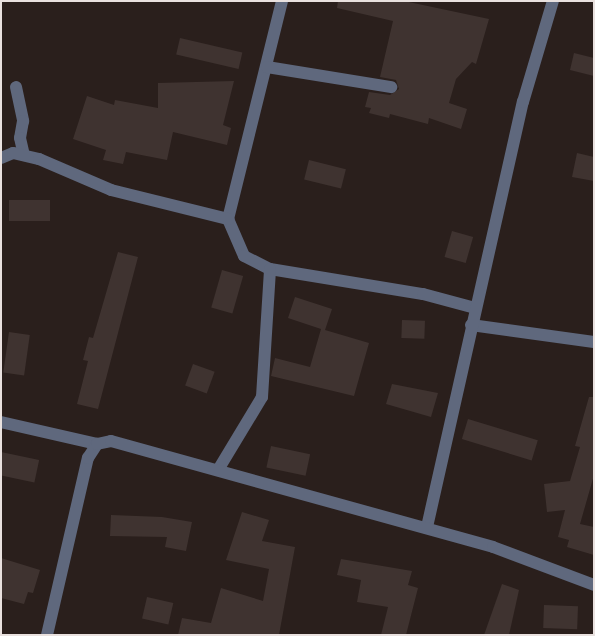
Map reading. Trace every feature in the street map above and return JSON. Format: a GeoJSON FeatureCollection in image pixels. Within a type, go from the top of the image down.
{"type":"FeatureCollection","features":[{"type":"Feature","properties":{"kind":"street"},"geometry":{"type":"LineString","coordinates":[[282,1],[228,219],[244,256],[270,269],[423,294],[475,308]]}},
{"type":"Feature","properties":{"kind":"street"},"geometry":{"type":"LineString","coordinates":[[427,527],[471,325],[523,102],[552,1]]}},
{"type":"Feature","properties":{"kind":"street"},"geometry":{"type":"LineString","coordinates":[[267,67],[391,87]]}},
{"type":"Feature","properties":{"kind":"street"},"geometry":{"type":"LineString","coordinates":[[16,87],[23,121],[20,138],[24,155]]}},
{"type":"Feature","properties":{"kind":"street"},"geometry":{"type":"LineString","coordinates":[[1,158],[13,153],[39,159],[111,190],[228,219]]}},
{"type":"Feature","properties":{"kind":"street"},"geometry":{"type":"LineString","coordinates":[[218,470],[262,397],[270,269]]}},
{"type":"Feature","properties":{"kind":"street"},"geometry":{"type":"LineString","coordinates":[[471,325],[594,342]]}},
{"type":"Feature","properties":{"kind":"street"},"geometry":{"type":"LineString","coordinates":[[1,422],[97,444],[111,441],[427,527],[493,547],[594,585]]}},
{"type":"Feature","properties":{"kind":"street"},"geometry":{"type":"LineString","coordinates":[[47,635],[88,458],[97,444]]}},
{"type":"Feature","properties":{"kind":"building"},"geometry":{"type":"Polygon","coordinates":[[[338,1],[404,1],[489,19],[476,64],[472,62],[456,79],[449,103],[467,109],[461,129],[429,118],[428,124],[390,114],[389,118],[369,113],[371,108],[365,107],[369,92],[390,95],[399,89],[396,80],[380,77],[393,21],[337,8],[338,1]]]}},
{"type":"Feature","properties":{"kind":"building"},"geometry":{"type":"Polygon","coordinates":[[[180,38],[242,52],[239,69],[176,55],[180,38]]]}},
{"type":"Feature","properties":{"kind":"building"},"geometry":{"type":"Polygon","coordinates":[[[574,53],[594,58],[594,76],[570,70],[574,53]]]}},
{"type":"Feature","properties":{"kind":"building"},"geometry":{"type":"Polygon","coordinates":[[[234,81],[223,125],[231,128],[227,145],[173,132],[167,160],[126,152],[123,164],[103,160],[106,150],[73,139],[87,96],[114,105],[115,100],[158,108],[158,83],[234,81]]]}},
{"type":"Feature","properties":{"kind":"building"},"geometry":{"type":"Polygon","coordinates":[[[577,153],[594,157],[594,181],[572,177],[577,153]]]}},
{"type":"Feature","properties":{"kind":"building"},"geometry":{"type":"Polygon","coordinates":[[[309,160],[346,169],[341,189],[304,179],[309,160]]]}},
{"type":"Feature","properties":{"kind":"building"},"geometry":{"type":"Polygon","coordinates":[[[9,200],[50,200],[50,221],[9,221],[9,200]]]}},
{"type":"Feature","properties":{"kind":"building"},"geometry":{"type":"Polygon","coordinates":[[[452,231],[473,237],[466,263],[445,257],[452,231]]]}},
{"type":"Feature","properties":{"kind":"building"},"geometry":{"type":"Polygon","coordinates":[[[118,252],[138,257],[98,409],[77,404],[88,361],[83,360],[89,337],[93,338],[118,252]]]}},
{"type":"Feature","properties":{"kind":"building"},"geometry":{"type":"Polygon","coordinates":[[[222,270],[243,276],[232,314],[211,307],[222,270]]]}},
{"type":"Feature","properties":{"kind":"building"},"geometry":{"type":"Polygon","coordinates":[[[295,297],[332,309],[325,330],[369,343],[354,396],[271,376],[275,358],[310,367],[321,329],[288,318],[295,297]]]}},
{"type":"Feature","properties":{"kind":"building"},"geometry":{"type":"Polygon","coordinates":[[[402,320],[425,321],[424,339],[401,338],[402,320]]]}},
{"type":"Feature","properties":{"kind":"building"},"geometry":{"type":"Polygon","coordinates":[[[9,332],[30,335],[24,376],[3,373],[9,332]]]}},
{"type":"Feature","properties":{"kind":"building"},"geometry":{"type":"Polygon","coordinates":[[[193,364],[215,372],[207,393],[185,386],[193,364]]]}},
{"type":"Feature","properties":{"kind":"building"},"geometry":{"type":"Polygon","coordinates":[[[392,384],[438,393],[431,417],[386,404],[392,384]]]}},
{"type":"Feature","properties":{"kind":"building"},"geometry":{"type":"Polygon","coordinates":[[[589,397],[594,397],[594,475],[580,524],[594,527],[594,555],[567,547],[569,540],[558,537],[565,510],[547,512],[544,484],[570,481],[580,447],[575,446],[589,397]]]}},
{"type":"Feature","properties":{"kind":"building"},"geometry":{"type":"Polygon","coordinates":[[[468,419],[538,440],[532,460],[462,439],[468,419]]]}},
{"type":"Feature","properties":{"kind":"building"},"geometry":{"type":"Polygon","coordinates":[[[271,446],[310,454],[306,476],[266,468],[271,446]]]}},
{"type":"Feature","properties":{"kind":"building"},"geometry":{"type":"Polygon","coordinates":[[[1,452],[39,460],[34,483],[1,476],[1,452]]]}},
{"type":"Feature","properties":{"kind":"building"},"geometry":{"type":"Polygon","coordinates":[[[242,512],[269,520],[262,541],[295,547],[279,635],[178,635],[182,618],[211,623],[221,588],[263,601],[269,569],[226,560],[242,512]]]}},
{"type":"Feature","properties":{"kind":"building"},"geometry":{"type":"Polygon","coordinates":[[[111,515],[162,517],[192,522],[186,551],[165,547],[167,537],[110,536],[111,515]]]}},
{"type":"Feature","properties":{"kind":"building"},"geometry":{"type":"Polygon","coordinates":[[[1,558],[40,570],[33,593],[28,592],[24,604],[1,598],[1,558]]]}},
{"type":"Feature","properties":{"kind":"building"},"geometry":{"type":"Polygon","coordinates":[[[341,559],[412,571],[408,585],[418,588],[406,635],[381,635],[388,607],[357,602],[361,580],[337,575],[341,559]]]}},
{"type":"Feature","properties":{"kind":"building"},"geometry":{"type":"Polygon","coordinates":[[[502,584],[519,590],[509,635],[484,635],[502,584]]]}},
{"type":"Feature","properties":{"kind":"building"},"geometry":{"type":"Polygon","coordinates":[[[147,597],[173,603],[168,625],[142,618],[147,597]]]}},
{"type":"Feature","properties":{"kind":"building"},"geometry":{"type":"Polygon","coordinates":[[[544,605],[578,606],[577,629],[543,628],[544,605]]]}}]}
